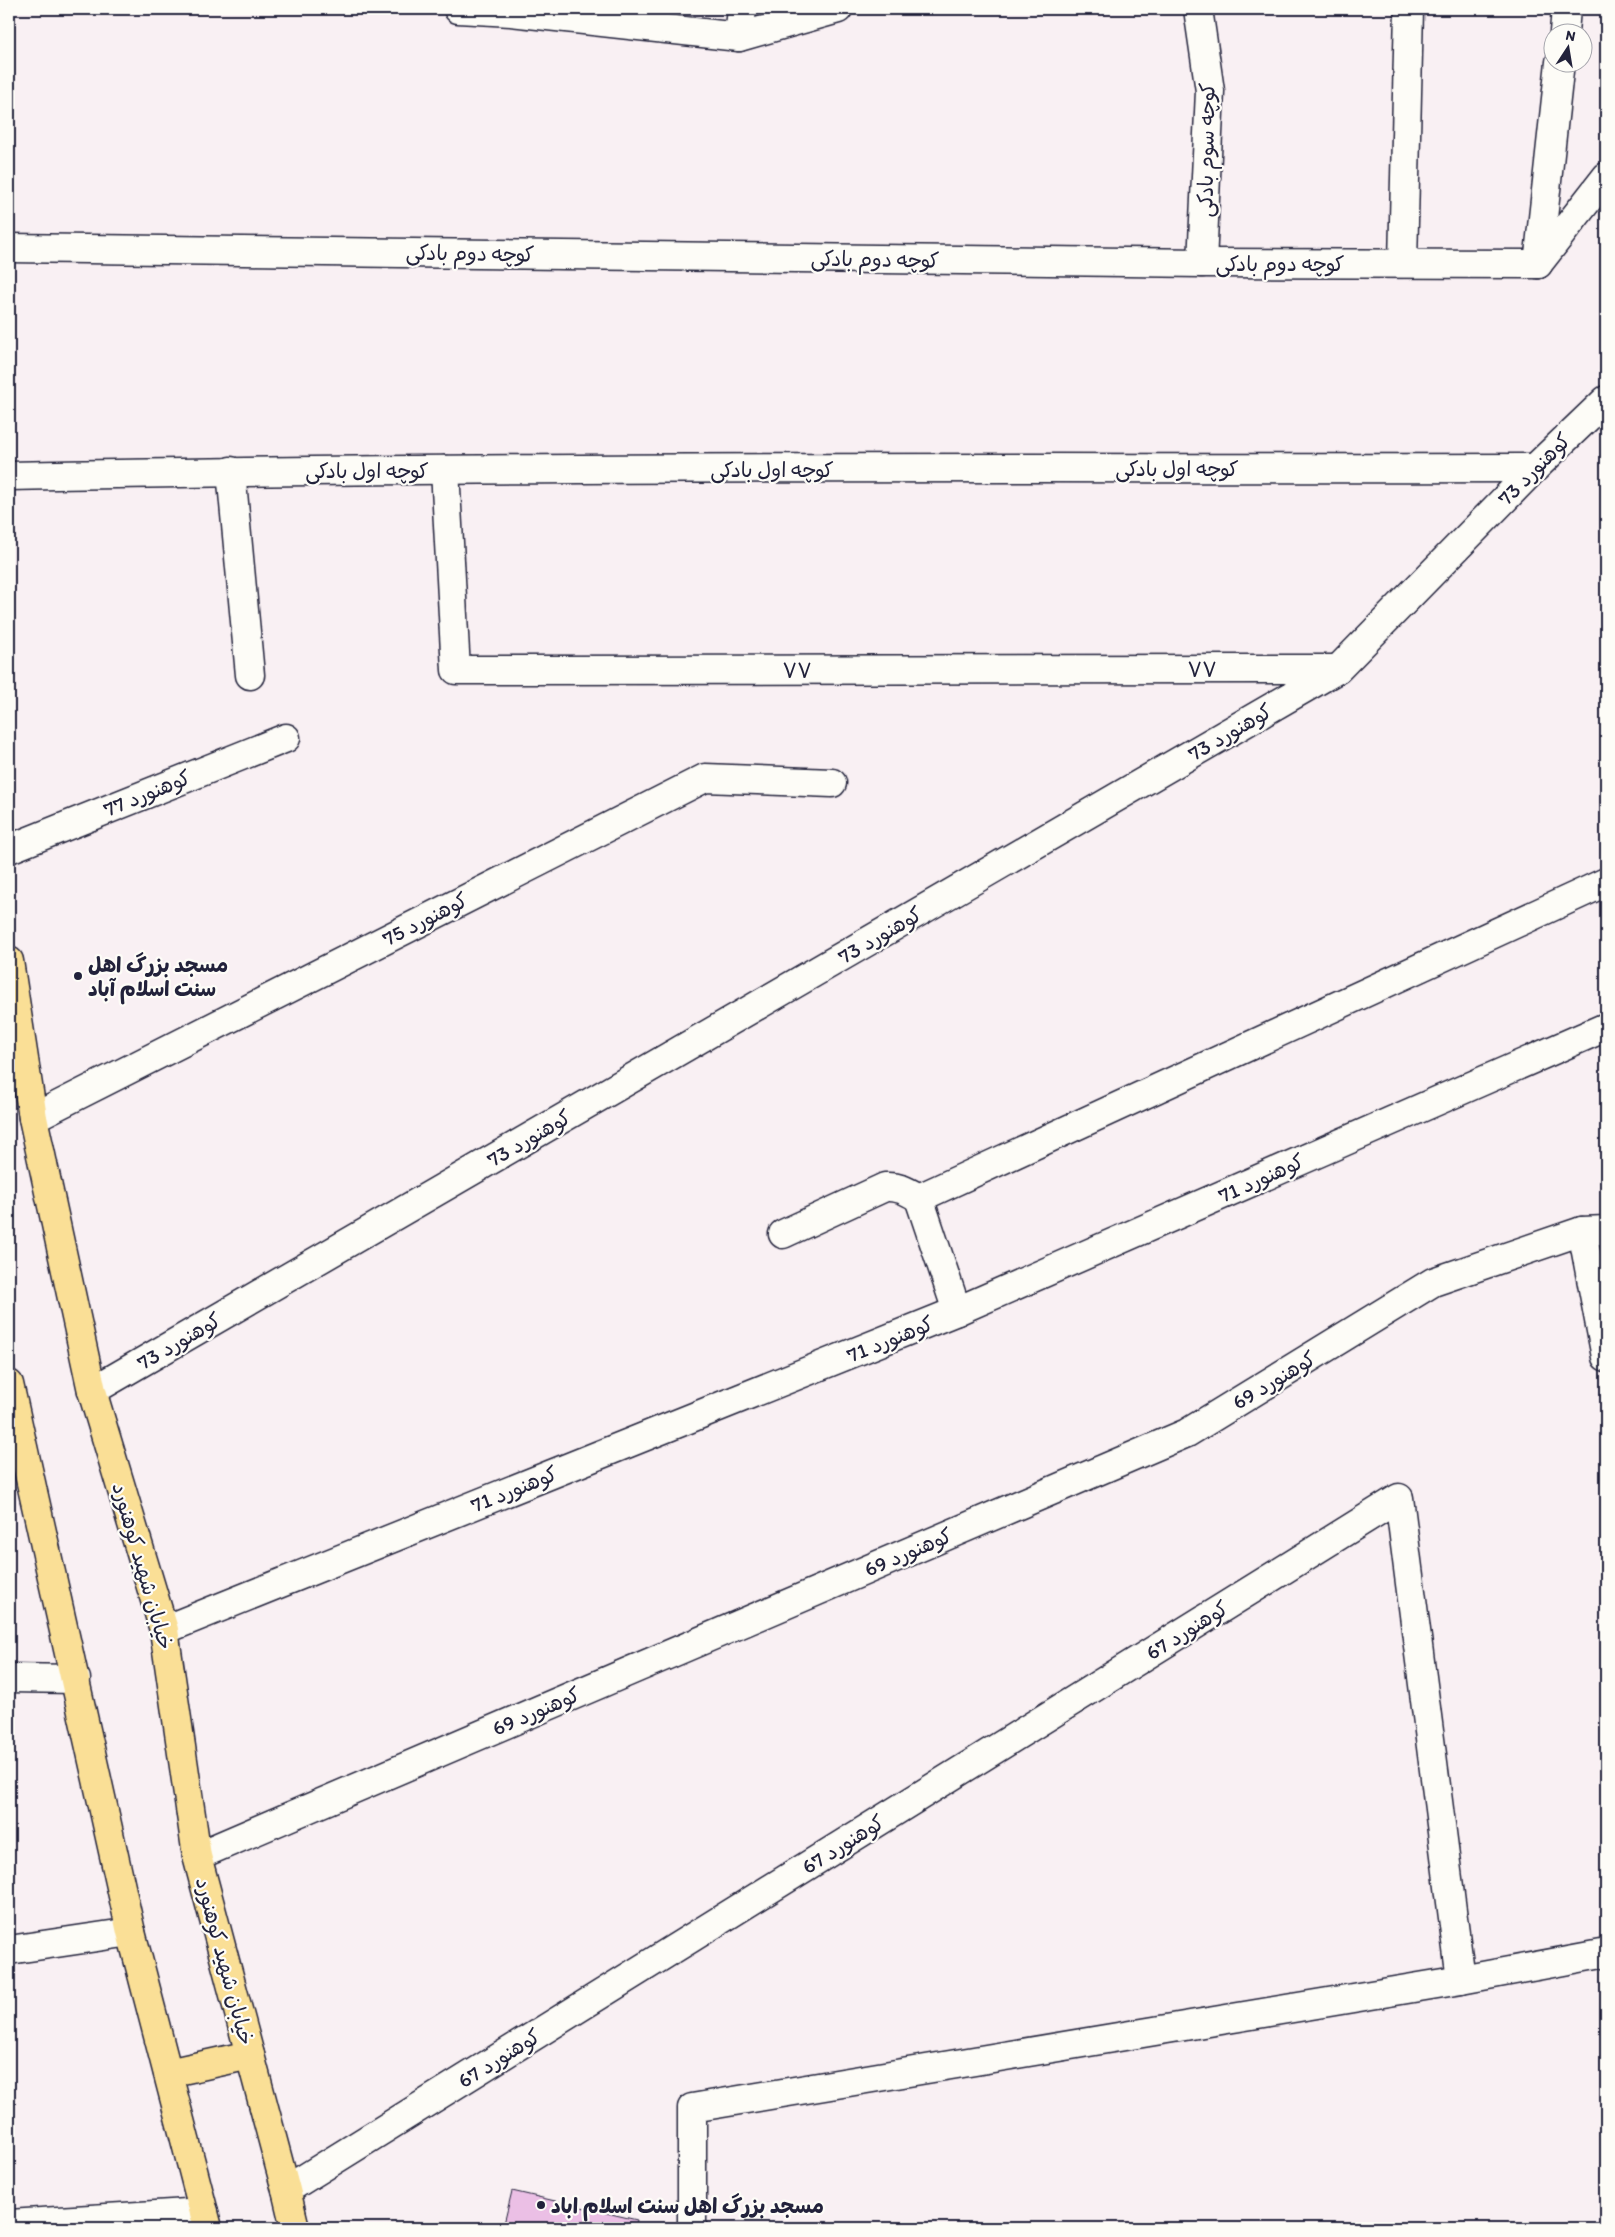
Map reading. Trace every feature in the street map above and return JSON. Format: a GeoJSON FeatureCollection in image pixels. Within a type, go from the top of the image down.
{"type":"FeatureCollection","features":[{"type":"Feature","properties":{"kind":"main road","name":"خیابان شهید کوهنورد"},"geometry":{"type":"LineString","coordinates":[[9,960],[33,1118],[92,1391],[164,1630],[197,1856],[295,2228]]}},
{"type":"Feature","properties":{"kind":"main road"},"geometry":{"type":"LineString","coordinates":[[10,1396],[76,1679],[130,1932],[206,2220]]}},
{"type":"Feature","properties":{"kind":"main road"},"geometry":{"type":"LineString","coordinates":[[168,2073],[250,2055]]}},
{"type":"Feature","properties":{"kind":"street"},"geometry":{"type":"LineString","coordinates":[[458,9],[511,10],[740,37],[838,9]]}},
{"type":"Feature","properties":{"kind":"street"},"geometry":{"type":"LineString","coordinates":[[740,37],[742,9]]}},
{"type":"Feature","properties":{"kind":"street","name":"کوچه سوم بادکی"},"geometry":{"type":"LineString","coordinates":[[1198,9],[1210,91],[1202,263]]}},
{"type":"Feature","properties":{"kind":"street"},"geometry":{"type":"LineString","coordinates":[[1403,263],[1409,9]]}},
{"type":"Feature","properties":{"kind":"street"},"geometry":{"type":"LineString","coordinates":[[1565,22],[1566,9]]}},
{"type":"Feature","properties":{"kind":"street"},"geometry":{"type":"LineString","coordinates":[[1538,264],[1559,72]]}},
{"type":"Feature","properties":{"kind":"street"},"geometry":{"type":"LineString","coordinates":[[1538,264],[1606,177]]}},
{"type":"Feature","properties":{"kind":"street","name":"کوچه دوم بادکی"},"geometry":{"type":"LineString","coordinates":[[9,248],[1202,263],[1538,264]]}},
{"type":"Feature","properties":{"kind":"street","name":"کوهنورد 73"},"geometry":{"type":"LineString","coordinates":[[92,1391],[1338,669],[1535,468],[1606,400]]}},
{"type":"Feature","properties":{"kind":"street","name":"کوچه اول بادکی"},"geometry":{"type":"LineString","coordinates":[[9,476],[231,471],[1535,468]]}},
{"type":"Feature","properties":{"kind":"street","name":"۷۷"},"geometry":{"type":"LineString","coordinates":[[445,470],[456,670],[1338,669]]}},
{"type":"Feature","properties":{"kind":"street"},"geometry":{"type":"LineString","coordinates":[[231,471],[250,675]]}},
{"type":"Feature","properties":{"kind":"street","name":"کوهنورد 77"},"geometry":{"type":"LineString","coordinates":[[9,849],[286,738]]}},
{"type":"Feature","properties":{"kind":"street","name":"کوهنورد 75"},"geometry":{"type":"LineString","coordinates":[[33,1118],[705,778],[832,783]]}},
{"type":"Feature","properties":{"kind":"street"},"geometry":{"type":"LineString","coordinates":[[919,1198],[1606,882]]}},
{"type":"Feature","properties":{"kind":"street","name":"کوهنورد 71"},"geometry":{"type":"LineString","coordinates":[[164,1630],[957,1312],[1606,1027]]}},
{"type":"Feature","properties":{"kind":"street"},"geometry":{"type":"LineString","coordinates":[[784,1234],[885,1188],[895,1186],[903,1189],[919,1198],[957,1312]]}},
{"type":"Feature","properties":{"kind":"street"},"geometry":{"type":"LineString","coordinates":[[1594,1231],[1606,1358]]}},
{"type":"Feature","properties":{"kind":"street","name":"کوهنورد 69"},"geometry":{"type":"LineString","coordinates":[[197,1856],[1187,1432],[1433,1282],[1594,1231]]}},
{"type":"Feature","properties":{"kind":"street","name":"کوهنورد 67"},"geometry":{"type":"LineString","coordinates":[[286,2190],[1399,1498],[1461,1980]]}},
{"type":"Feature","properties":{"kind":"street"},"geometry":{"type":"LineString","coordinates":[[9,1678],[76,1679]]}},
{"type":"Feature","properties":{"kind":"street"},"geometry":{"type":"LineString","coordinates":[[9,1950],[130,1932]]}},
{"type":"Feature","properties":{"kind":"street"},"geometry":{"type":"LineString","coordinates":[[692,2228],[692,2108],[1461,1980],[1606,1953]]}},
{"type":"Feature","properties":{"kind":"street"},"geometry":{"type":"LineString","coordinates":[[9,2224],[206,2220]]}},
{"type":"Feature","properties":{"kind":"building","name":"مسجد بزرگ اهل سنت اسلام اباد"},"geometry":{"type":"Polygon","coordinates":[[[512,2191],[637,2220],[635,2228],[503,2228],[512,2191]]]}},
{"type":"Feature","properties":{"kind":"place","name":"مسجد بزرگ اهل سنت اسلام آباد"},"geometry":{"type":"Point","coordinates":[78,976]}},
{"type":"Feature","properties":{"kind":"place","name":"مسجد بزرگ اهل سنت اسلام اباد"},"geometry":{"type":"Point","coordinates":[541,2205]}}]}
